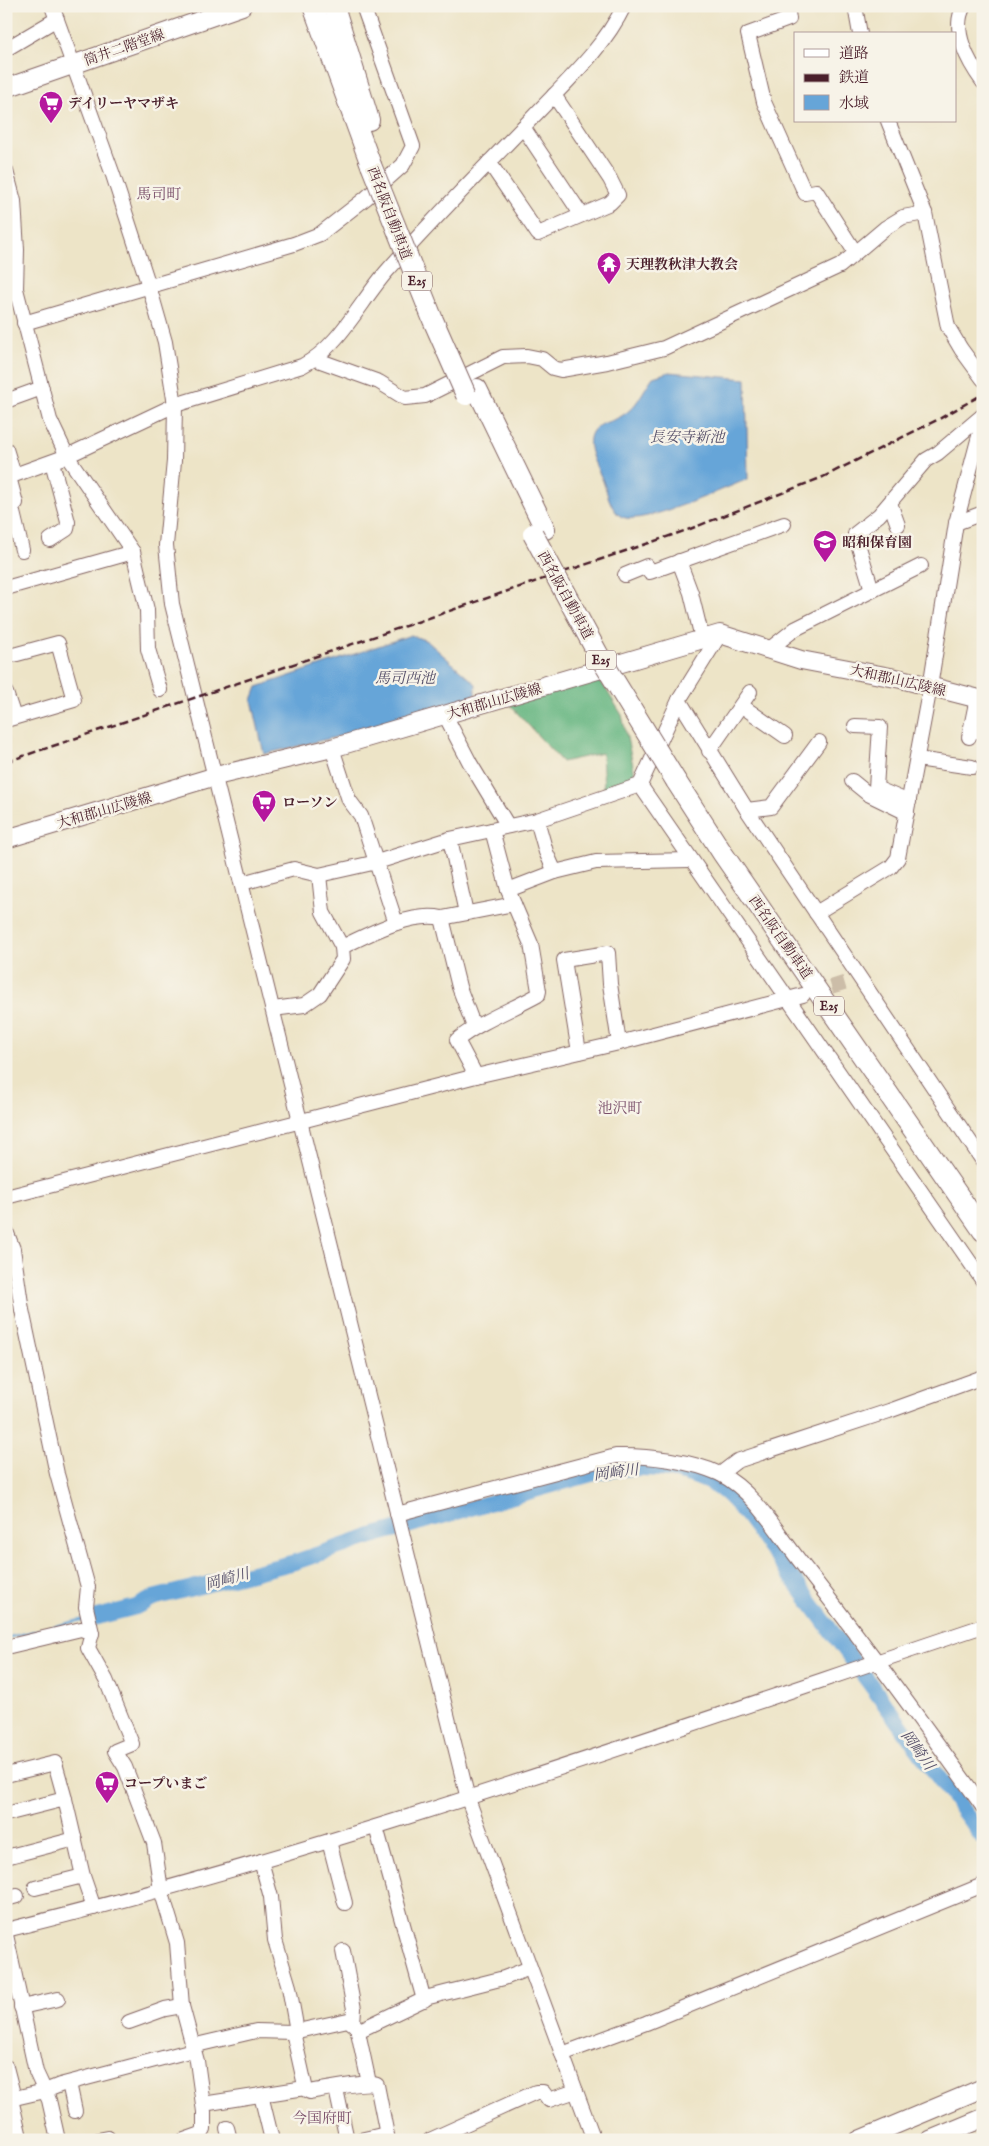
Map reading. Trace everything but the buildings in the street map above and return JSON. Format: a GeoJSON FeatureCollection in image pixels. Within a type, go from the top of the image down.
{"type":"FeatureCollection","features":[{"type":"Feature","properties":{"kind":"highway","name":"西名阪自動車道"},"geometry":{"type":"LineString","coordinates":[[313,6],[472,392],[539,532],[610,647],[723,854],[983,1231]]}},
{"type":"Feature","properties":{"kind":"highway","name":"西名阪自動車道"},"geometry":{"type":"LineString","coordinates":[[328,6],[369,120],[378,163]]}},
{"type":"Feature","properties":{"kind":"highway"},"geometry":{"type":"LineString","coordinates":[[334,6],[369,120]]}},
{"type":"Feature","properties":{"kind":"highway","name":"西名阪自動車道"},"geometry":{"type":"LineString","coordinates":[[682,778],[734,846],[983,1208]]}},
{"type":"Feature","properties":{"kind":"main road","name":"筒井二階堂線"},"geometry":{"type":"LineString","coordinates":[[6,88],[242,6]]}},
{"type":"Feature","properties":{"kind":"main road","name":"大和郡山広陵線"},"geometry":{"type":"LineString","coordinates":[[6,839],[216,776],[332,748],[720,634],[730,636],[767,651],[800,660],[901,679],[980,699]]}},
{"type":"Feature","properties":{"kind":"main road"},"geometry":{"type":"LineString","coordinates":[[859,2140],[983,2088]]}},
{"type":"Feature","properties":{"kind":"main road"},"geometry":{"type":"LineString","coordinates":[[930,2140],[983,2118]]}},
{"type":"Feature","properties":{"kind":"street"},"geometry":{"type":"LineString","coordinates":[[24,323],[294,244],[320,234],[366,198],[403,165],[413,146],[363,6]]}},
{"type":"Feature","properties":{"kind":"street"},"geometry":{"type":"LineString","coordinates":[[10,476],[67,456],[175,405],[302,366],[315,359],[348,323],[386,273],[554,95],[607,34],[624,6]]}},
{"type":"Feature","properties":{"kind":"street"},"geometry":{"type":"LineString","coordinates":[[787,6],[789,18],[748,34],[764,102],[805,193],[816,191],[855,252]]}},
{"type":"Feature","properties":{"kind":"street"},"geometry":{"type":"LineString","coordinates":[[854,6],[860,32]]}},
{"type":"Feature","properties":{"kind":"street"},"geometry":{"type":"LineString","coordinates":[[964,6],[961,11],[959,48],[983,82]]}},
{"type":"Feature","properties":{"kind":"street"},"geometry":{"type":"LineString","coordinates":[[6,49],[57,10],[149,286],[165,342],[175,405],[174,461],[166,545],[172,604],[272,1009],[302,1122],[468,1798],[594,2140]]}},
{"type":"Feature","properties":{"kind":"street"},"geometry":{"type":"LineString","coordinates":[[489,162],[538,234],[610,203],[618,195],[610,179],[554,95]]}},
{"type":"Feature","properties":{"kind":"street"},"geometry":{"type":"LineString","coordinates":[[888,122],[925,213],[948,327],[961,350],[983,379]]}},
{"type":"Feature","properties":{"kind":"street"},"geometry":{"type":"LineString","coordinates":[[523,127],[581,214]]}},
{"type":"Feature","properties":{"kind":"street"},"geometry":{"type":"LineString","coordinates":[[6,171],[14,201],[17,250],[11,290],[24,323],[50,420],[67,456],[132,552],[147,610],[148,649],[160,690]]}},
{"type":"Feature","properties":{"kind":"street"},"geometry":{"type":"LineString","coordinates":[[315,359],[378,382],[405,398],[415,399],[425,396],[503,357],[527,356],[542,359],[554,368],[561,370],[607,362],[664,348],[840,266],[885,228],[903,217],[925,213]]}},
{"type":"Feature","properties":{"kind":"street"},"geometry":{"type":"LineString","coordinates":[[6,401],[42,388]]}},
{"type":"Feature","properties":{"kind":"street"},"geometry":{"type":"LineString","coordinates":[[872,590],[855,534],[890,503],[926,460],[938,453],[983,415]]}},
{"type":"Feature","properties":{"kind":"street"},"geometry":{"type":"LineString","coordinates":[[816,913],[894,864],[898,858],[930,687],[956,522],[983,421]]}},
{"type":"Feature","properties":{"kind":"street"},"geometry":{"type":"LineString","coordinates":[[6,449],[16,503],[10,504],[22,550]]}},
{"type":"Feature","properties":{"kind":"street"},"geometry":{"type":"LineString","coordinates":[[50,540],[67,529],[68,522],[52,462]]}},
{"type":"Feature","properties":{"kind":"street"},"geometry":{"type":"LineString","coordinates":[[890,503],[898,525]]}},
{"type":"Feature","properties":{"kind":"street"},"geometry":{"type":"LineString","coordinates":[[956,522],[983,512]]}},
{"type":"Feature","properties":{"kind":"street"},"geometry":{"type":"LineString","coordinates":[[625,575],[647,566],[650,572],[784,524]]}},
{"type":"Feature","properties":{"kind":"street"},"geometry":{"type":"LineString","coordinates":[[6,588],[132,552]]}},
{"type":"Feature","properties":{"kind":"street"},"geometry":{"type":"LineString","coordinates":[[679,561],[691,593],[702,638]]}},
{"type":"Feature","properties":{"kind":"street"},"geometry":{"type":"LineString","coordinates":[[767,651],[795,628],[921,566]]}},
{"type":"Feature","properties":{"kind":"street"},"geometry":{"type":"LineString","coordinates":[[242,883],[294,869],[319,875],[376,862],[450,839],[536,820],[640,785],[679,700],[720,634]]}},
{"type":"Feature","properties":{"kind":"street"},"geometry":{"type":"LineString","coordinates":[[6,657],[58,643],[74,700],[10,719],[6,693]]}},
{"type":"Feature","properties":{"kind":"street"},"geometry":{"type":"LineString","coordinates":[[709,752],[750,692]]}},
{"type":"Feature","properties":{"kind":"street"},"geometry":{"type":"LineString","coordinates":[[974,733],[980,699]]}},
{"type":"Feature","properties":{"kind":"street"},"geometry":{"type":"LineString","coordinates":[[679,700],[709,752],[816,913],[852,980],[983,1161]]}},
{"type":"Feature","properties":{"kind":"street"},"geometry":{"type":"LineString","coordinates":[[742,706],[785,736]]}},
{"type":"Feature","properties":{"kind":"street"},"geometry":{"type":"LineString","coordinates":[[446,715],[470,763],[508,826]]}},
{"type":"Feature","properties":{"kind":"street"},"geometry":{"type":"LineString","coordinates":[[855,726],[880,727],[876,788],[908,808]]}},
{"type":"Feature","properties":{"kind":"street"},"geometry":{"type":"LineString","coordinates":[[747,810],[771,807],[818,742]]}},
{"type":"Feature","properties":{"kind":"street"},"geometry":{"type":"LineString","coordinates":[[332,748],[349,800],[361,816],[396,923]]}},
{"type":"Feature","properties":{"kind":"street"},"geometry":{"type":"LineString","coordinates":[[916,759],[972,766]]}},
{"type":"Feature","properties":{"kind":"street"},"geometry":{"type":"LineString","coordinates":[[852,781],[868,794],[908,808]]}},
{"type":"Feature","properties":{"kind":"street"},"geometry":{"type":"LineString","coordinates":[[640,785],[690,860],[983,1281]]}},
{"type":"Feature","properties":{"kind":"street"},"geometry":{"type":"LineString","coordinates":[[536,820],[546,852],[555,872]]}},
{"type":"Feature","properties":{"kind":"street"},"geometry":{"type":"LineString","coordinates":[[476,1076],[458,1040],[474,1027],[502,1015],[538,995],[539,991],[531,944],[508,890],[492,830]]}},
{"type":"Feature","properties":{"kind":"street"},"geometry":{"type":"LineString","coordinates":[[450,839],[466,913]]}},
{"type":"Feature","properties":{"kind":"street"},"geometry":{"type":"LineString","coordinates":[[508,890],[555,872],[596,862],[690,860]]}},
{"type":"Feature","properties":{"kind":"street"},"geometry":{"type":"LineString","coordinates":[[272,1009],[304,1005],[312,1001],[320,994],[343,959],[342,947],[323,912],[319,875]]}},
{"type":"Feature","properties":{"kind":"street"},"geometry":{"type":"LineString","coordinates":[[342,947],[396,923],[432,916],[442,918],[514,904]]}},
{"type":"Feature","properties":{"kind":"street"},"geometry":{"type":"LineString","coordinates":[[442,918],[459,987],[474,1027]]}},
{"type":"Feature","properties":{"kind":"street"},"geometry":{"type":"LineString","coordinates":[[579,1052],[564,960],[608,953],[610,984],[619,1043]]}},
{"type":"Feature","properties":{"kind":"street"},"geometry":{"type":"LineString","coordinates":[[6,1197],[476,1076],[619,1043],[803,996]]}},
{"type":"Feature","properties":{"kind":"street"},"geometry":{"type":"LineString","coordinates":[[6,1231],[13,1249],[22,1310],[57,1474],[88,1587],[86,1611],[91,1631],[88,1648],[106,1680],[132,1744],[115,1751],[124,1767],[154,1843],[161,1890],[177,1943],[182,2006],[193,2048],[203,2104],[204,2129],[191,2139]]}},
{"type":"Feature","properties":{"kind":"street"},"geometry":{"type":"LineString","coordinates":[[720,1474],[737,1461],[889,1411],[983,1376]]}},
{"type":"Feature","properties":{"kind":"street"},"geometry":{"type":"LineString","coordinates":[[398,1517],[616,1456],[638,1455],[720,1474],[750,1498],[983,1807]]}},
{"type":"Feature","properties":{"kind":"street"},"geometry":{"type":"LineString","coordinates":[[6,1930],[161,1890],[376,1827],[983,1626]]}},
{"type":"Feature","properties":{"kind":"street"},"geometry":{"type":"LineString","coordinates":[[6,1647],[81,1629],[91,1631]]}},
{"type":"Feature","properties":{"kind":"street"},"geometry":{"type":"LineString","coordinates":[[6,1775],[55,1763],[83,1876],[94,1908]]}},
{"type":"Feature","properties":{"kind":"street"},"geometry":{"type":"LineString","coordinates":[[6,1814],[65,1800]]}},
{"type":"Feature","properties":{"kind":"street"},"geometry":{"type":"LineString","coordinates":[[376,1827],[424,2000]]}},
{"type":"Feature","properties":{"kind":"street"},"geometry":{"type":"LineString","coordinates":[[6,1857],[74,1839]]}},
{"type":"Feature","properties":{"kind":"street"},"geometry":{"type":"LineString","coordinates":[[329,1841],[345,1903]]}},
{"type":"Feature","properties":{"kind":"street"},"geometry":{"type":"LineString","coordinates":[[261,1861],[271,1897],[275,1940],[290,1987],[295,2032],[305,2088],[310,2092],[369,2083],[377,2084],[387,2137],[360,2140]]}},
{"type":"Feature","properties":{"kind":"street"},"geometry":{"type":"LineString","coordinates":[[34,1888],[83,1876]]}},
{"type":"Feature","properties":{"kind":"street"},"geometry":{"type":"LineString","coordinates":[[562,2054],[646,2023],[983,1885]]}},
{"type":"Feature","properties":{"kind":"street"},"geometry":{"type":"LineString","coordinates":[[6,1935],[18,1982],[17,1990],[36,2072],[45,2092],[58,2140]]}},
{"type":"Feature","properties":{"kind":"street"},"geometry":{"type":"LineString","coordinates":[[343,1952],[356,2027],[369,2083]]}},
{"type":"Feature","properties":{"kind":"street"},"geometry":{"type":"LineString","coordinates":[[356,2027],[424,2000],[504,1978],[530,1968]]}},
{"type":"Feature","properties":{"kind":"street"},"geometry":{"type":"LineString","coordinates":[[21,2007],[58,1999]]}},
{"type":"Feature","properties":{"kind":"street"},"geometry":{"type":"LineString","coordinates":[[133,2018],[182,2006]]}},
{"type":"Feature","properties":{"kind":"street"},"geometry":{"type":"LineString","coordinates":[[10,2099],[45,2092],[69,2083],[256,2031],[295,2032],[348,2020],[356,2027]]}},
{"type":"Feature","properties":{"kind":"street"},"geometry":{"type":"LineString","coordinates":[[6,2066],[16,2133]]}},
{"type":"Feature","properties":{"kind":"street"},"geometry":{"type":"LineString","coordinates":[[69,2083],[74,2111]]}},
{"type":"Feature","properties":{"kind":"street"},"geometry":{"type":"LineString","coordinates":[[203,2104],[305,2088]]}},
{"type":"Feature","properties":{"kind":"street"},"geometry":{"type":"LineString","coordinates":[[336,2088],[347,2140]]}},
{"type":"Feature","properties":{"kind":"street"},"geometry":{"type":"LineString","coordinates":[[430,2140],[536,2092],[543,2092],[549,2100],[576,2091]]}},
{"type":"Feature","properties":{"kind":"street"},"geometry":{"type":"LineString","coordinates":[[261,2095],[272,2140]]}},
{"type":"Feature","properties":{"kind":"green space"},"geometry":{"type":"Polygon","coordinates":[[[597,675],[622,715],[636,779],[604,789],[602,753],[562,762],[510,705],[597,675]]]}},
{"type":"Feature","properties":{"kind":"water","name":"長安寺新池"},"geometry":{"type":"Polygon","coordinates":[[[669,372],[746,379],[748,479],[665,511],[647,516],[622,517],[615,511],[610,501],[591,454],[590,438],[594,429],[598,426],[620,417],[631,409],[653,377],[669,372]]]}},
{"type":"Feature","properties":{"kind":"water","name":"馬司西池"},"geometry":{"type":"Polygon","coordinates":[[[411,635],[427,641],[476,684],[475,695],[366,730],[264,754],[252,700],[257,687],[411,635]]]}},
{"type":"Feature","properties":{"kind":"waterway","name":"岡崎川"},"geometry":{"type":"LineString","coordinates":[[93,1618],[136,1607],[153,1598],[295,1562],[375,1535],[595,1473],[626,1468],[675,1471],[690,1475],[719,1488],[747,1516],[983,1838]]}},
{"type":"Feature","properties":{"kind":"waterway"},"geometry":{"type":"LineString","coordinates":[[6,1638],[85,1619]]}},
{"type":"Feature","properties":{"kind":"tunnel"},"geometry":{"type":"LineString","coordinates":[[811,993],[847,982]]}},
{"type":"Feature","properties":{"kind":"railway"},"geometry":{"type":"LineString","coordinates":[[6,762],[690,529],[823,477],[939,419],[983,394]]}},
{"type":"Feature","properties":{"kind":"place","name":"デイリーヤマザキ"},"geometry":{"type":"Point","coordinates":[51,124]}},
{"type":"Feature","properties":{"kind":"place","name":"天理教秋津大教会"},"geometry":{"type":"Point","coordinates":[609,285]}},
{"type":"Feature","properties":{"kind":"place","name":"昭和保育園"},"geometry":{"type":"Point","coordinates":[825,563]}},
{"type":"Feature","properties":{"kind":"place","name":"ローソン"},"geometry":{"type":"Point","coordinates":[264,823]}},
{"type":"Feature","properties":{"kind":"place","name":"コープいまご"},"geometry":{"type":"Point","coordinates":[107,1804]}},
{"type":"Feature","properties":{"kind":"district","name":"馬司町"},"geometry":{"type":"Point","coordinates":[159,194]}},
{"type":"Feature","properties":{"kind":"district","name":"池沢町"},"geometry":{"type":"Point","coordinates":[620,1108]}},
{"type":"Feature","properties":{"kind":"district","name":"今国府町"},"geometry":{"type":"Point","coordinates":[322,2118]}}]}
